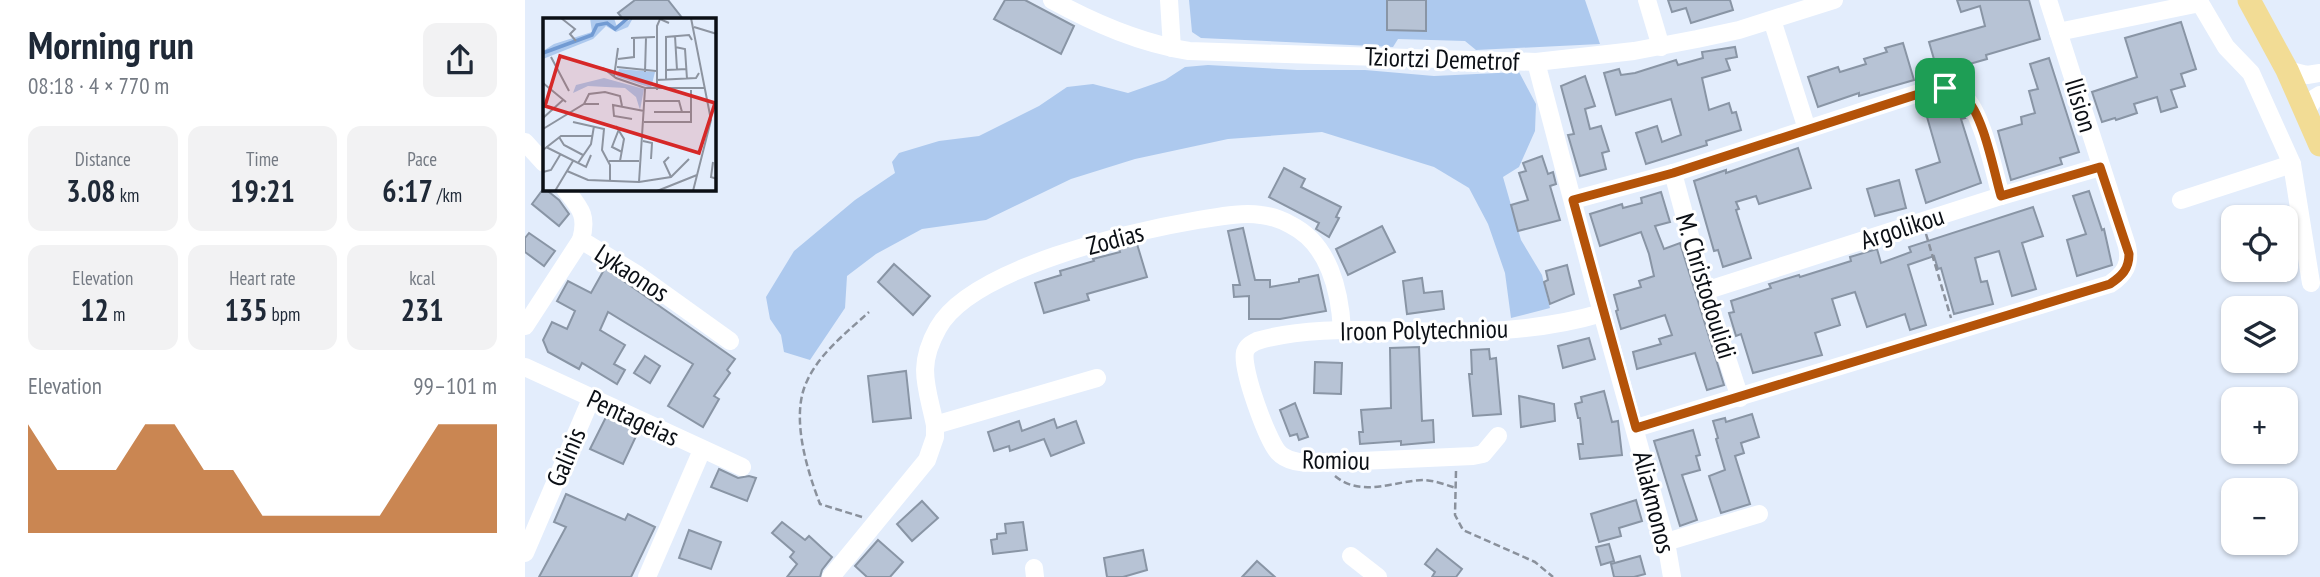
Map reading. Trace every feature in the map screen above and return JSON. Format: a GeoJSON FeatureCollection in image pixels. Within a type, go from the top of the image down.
{"type":"FeatureCollection","features":[{"type":"Feature","properties":{"kind":"main road"},"geometry":{"type":"LineString","coordinates":[[2249,0],[2287,70],[2313,103],[2320,145]]}},
{"type":"Feature","properties":{"kind":"street","name":"Tziortzi Demetrof"},"geometry":{"type":"LineString","coordinates":[[1052,0],[1094,23],[1172,48],[1213,52],[1536,62],[1661,47],[1739,30],[1834,0]]}},
{"type":"Feature","properties":{"kind":"street"},"geometry":{"type":"LineString","coordinates":[[1169,0],[1172,48]]}},
{"type":"Feature","properties":{"kind":"street"},"geometry":{"type":"LineString","coordinates":[[1647,0],[1661,47]]}},
{"type":"Feature","properties":{"kind":"street","name":"Ilision"},"geometry":{"type":"LineString","coordinates":[[1955,332],[2110,284],[2126,271],[2129,254],[2048,0]]}},
{"type":"Feature","properties":{"kind":"street"},"geometry":{"type":"LineString","coordinates":[[2058,32],[2200,3],[2226,47],[2251,74],[2292,164],[2311,283]]}},
{"type":"Feature","properties":{"kind":"street"},"geometry":{"type":"LineString","coordinates":[[1772,20],[1807,129]]}},
{"type":"Feature","properties":{"kind":"street","name":"Aliakmonos"},"geometry":{"type":"LineString","coordinates":[[1536,62],[1602,313],[1667,542],[1672,577]]}},
{"type":"Feature","properties":{"kind":"street"},"geometry":{"type":"LineString","coordinates":[[2287,70],[2307,75],[2320,73]]}},
{"type":"Feature","properties":{"kind":"street"},"geometry":{"type":"LineString","coordinates":[[1573,200],[1673,173],[1934,89],[1945,88],[1958,92],[1976,112],[2001,196]]}},
{"type":"Feature","properties":{"kind":"street"},"geometry":{"type":"LineString","coordinates":[[525,142],[543,162]]}},
{"type":"Feature","properties":{"kind":"street"},"geometry":{"type":"LineString","coordinates":[[2181,200],[2292,164]]}},
{"type":"Feature","properties":{"kind":"street","name":"Argolikou"},"geometry":{"type":"LineString","coordinates":[[1705,291],[2100,167]]}},
{"type":"Feature","properties":{"kind":"street","name":"M. Christodoulidi"},"geometry":{"type":"LineString","coordinates":[[1673,173],[1705,291],[1740,398]]}},
{"type":"Feature","properties":{"kind":"street","name":"Lykaonos"},"geometry":{"type":"LineString","coordinates":[[566,191],[583,216],[585,225],[580,240],[656,287],[730,341]]}},
{"type":"Feature","properties":{"kind":"street","name":"Zodias"},"geometry":{"type":"LineString","coordinates":[[935,425],[925,390],[926,363],[938,327],[954,307],[981,289],[1023,268],[1124,235],[1240,215],[1260,214],[1293,226],[1315,245],[1331,273],[1339,298],[1342,330]]}},
{"type":"Feature","properties":{"kind":"street"},"geometry":{"type":"LineString","coordinates":[[525,326],[580,240]]}},
{"type":"Feature","properties":{"kind":"street","name":"Iroon Polytechniou"},"geometry":{"type":"LineString","coordinates":[[1247,348],[1267,338],[1342,330],[1440,332],[1524,329],[1570,323],[1602,313]]}},
{"type":"Feature","properties":{"kind":"street"},"geometry":{"type":"LineString","coordinates":[[1636,428],[1955,332]]}},
{"type":"Feature","properties":{"kind":"street","name":"Romiou"},"geometry":{"type":"LineString","coordinates":[[1247,348],[1245,364],[1265,427],[1277,451],[1290,459],[1319,463],[1457,457],[1483,454],[1498,436]]}},
{"type":"Feature","properties":{"kind":"street","name":"Pentageias"},"geometry":{"type":"LineString","coordinates":[[525,367],[742,467]]}},
{"type":"Feature","properties":{"kind":"street"},"geometry":{"type":"LineString","coordinates":[[831,577],[927,460],[936,437],[935,425],[1097,378]]}},
{"type":"Feature","properties":{"kind":"street","name":"Galinis"},"geometry":{"type":"LineString","coordinates":[[525,553],[591,399]]}},
{"type":"Feature","properties":{"kind":"street"},"geometry":{"type":"LineString","coordinates":[[647,577],[702,450]]}},
{"type":"Feature","properties":{"kind":"street"},"geometry":{"type":"LineString","coordinates":[[1667,542],[1759,514]]}},
{"type":"Feature","properties":{"kind":"street"},"geometry":{"type":"LineString","coordinates":[[1351,556],[1378,577]]}},
{"type":"Feature","properties":{"kind":"path"},"geometry":{"type":"LineString","coordinates":[[1923,221],[1955,332]]}},
{"type":"Feature","properties":{"kind":"path"},"geometry":{"type":"LineString","coordinates":[[869,312],[819,362],[806,382],[801,406],[801,427],[810,478],[820,504],[875,522]]}},
{"type":"Feature","properties":{"kind":"path"},"geometry":{"type":"LineString","coordinates":[[1457,457],[1455,514],[1463,530],[1535,562],[1553,577]]}},
{"type":"Feature","properties":{"kind":"path"},"geometry":{"type":"LineString","coordinates":[[1319,463],[1341,481],[1367,488],[1425,480],[1456,488]]}},
{"type":"Feature","properties":{"kind":"shaded area"},"geometry":{"type":"Polygon","coordinates":[[[1189,0],[1585,0],[1600,44],[1476,50],[1465,41],[1398,39],[1393,47],[1201,38],[1192,32],[1189,0]]]}},
{"type":"Feature","properties":{"kind":"shaded area"},"geometry":{"type":"Polygon","coordinates":[[[1208,65],[1297,70],[1365,70],[1434,76],[1519,72],[1536,104],[1535,131],[1519,167],[1503,177],[1521,240],[1542,275],[1550,308],[1511,318],[1505,273],[1488,224],[1469,188],[1434,167],[1322,132],[1228,139],[1135,159],[1071,179],[986,220],[922,229],[876,254],[847,276],[845,308],[810,360],[784,352],[781,335],[770,319],[766,297],[794,251],[855,200],[895,173],[892,162],[899,153],[939,141],[979,136],[1039,106],[1067,87],[1093,84],[1128,93],[1165,80],[1185,67],[1208,65]]]}},
{"type":"Feature","properties":{"kind":"building"},"geometry":{"type":"Polygon","coordinates":[[[635,0],[668,0],[682,18],[622,18],[618,13],[635,0]]]}},
{"type":"Feature","properties":{"kind":"building"},"geometry":{"type":"Polygon","coordinates":[[[1005,0],[1025,0],[1074,26],[1061,54],[994,19],[1005,0]]]}},
{"type":"Feature","properties":{"kind":"building"},"geometry":{"type":"Polygon","coordinates":[[[1387,0],[1426,0],[1426,31],[1387,30],[1387,0]]]}},
{"type":"Feature","properties":{"kind":"building"},"geometry":{"type":"Polygon","coordinates":[[[1668,0],[1730,0],[1733,10],[1691,23],[1686,8],[1672,12],[1668,0]]]}},
{"type":"Feature","properties":{"kind":"building"},"geometry":{"type":"Polygon","coordinates":[[[1957,0],[2029,0],[2040,39],[1986,55],[1987,59],[1938,73],[1929,42],[1985,26],[1980,6],[1961,12],[1957,0]]]}},
{"type":"Feature","properties":{"kind":"building"},"geometry":{"type":"Polygon","coordinates":[[[2181,22],[2196,69],[2181,74],[2185,86],[2171,90],[2177,107],[2161,112],[2157,97],[2134,104],[2137,113],[2102,122],[2092,92],[2137,77],[2125,38],[2181,22]]]}},
{"type":"Feature","properties":{"kind":"building"},"geometry":{"type":"Polygon","coordinates":[[[1903,43],[1914,80],[1859,96],[1859,93],[1818,107],[1808,77],[1838,67],[1840,72],[1866,64],[1864,59],[1887,52],[1885,48],[1903,43]]]}},
{"type":"Feature","properties":{"kind":"building"},"geometry":{"type":"Polygon","coordinates":[[[1735,47],[1737,57],[1726,59],[1730,70],[1702,78],[1709,110],[1729,103],[1732,113],[1736,112],[1741,130],[1706,141],[1707,145],[1646,164],[1636,133],[1657,126],[1662,142],[1681,135],[1671,99],[1616,115],[1604,73],[1619,69],[1621,75],[1635,73],[1676,60],[1678,65],[1703,58],[1702,52],[1735,47]]]}},
{"type":"Feature","properties":{"kind":"building"},"geometry":{"type":"Polygon","coordinates":[[[2049,58],[2079,152],[2060,158],[2062,164],[2011,180],[1998,131],[2022,124],[2021,117],[2035,113],[2029,91],[2038,89],[2030,64],[2049,58]]]}},
{"type":"Feature","properties":{"kind":"building"},"geometry":{"type":"Polygon","coordinates":[[[1585,76],[1595,106],[1585,109],[1590,129],[1601,126],[1609,151],[1602,153],[1606,169],[1580,176],[1568,135],[1574,134],[1561,86],[1585,76]]]}},
{"type":"Feature","properties":{"kind":"building"},"geometry":{"type":"Polygon","coordinates":[[[1949,102],[1953,110],[1959,109],[1965,118],[1961,119],[1981,183],[1926,203],[1916,170],[1940,162],[1927,117],[1930,116],[1928,108],[1949,102]]]}},
{"type":"Feature","properties":{"kind":"building"},"geometry":{"type":"Polygon","coordinates":[[[1798,148],[1811,188],[1759,204],[1756,196],[1736,202],[1751,258],[1723,267],[1718,250],[1714,251],[1694,181],[1798,148]]]}},
{"type":"Feature","properties":{"kind":"building"},"geometry":{"type":"Polygon","coordinates":[[[1542,156],[1548,174],[1553,172],[1556,184],[1550,186],[1560,220],[1518,231],[1511,205],[1528,200],[1519,173],[1526,171],[1523,163],[1542,156]]]}},
{"type":"Feature","properties":{"kind":"building"},"geometry":{"type":"Polygon","coordinates":[[[1284,168],[1305,179],[1301,187],[1341,207],[1336,217],[1339,218],[1329,237],[1316,229],[1319,223],[1269,197],[1284,168]]]}},
{"type":"Feature","properties":{"kind":"building"},"geometry":{"type":"Polygon","coordinates":[[[1899,180],[1906,208],[1875,216],[1867,189],[1899,180]]]}},
{"type":"Feature","properties":{"kind":"building"},"geometry":{"type":"Polygon","coordinates":[[[543,189],[559,200],[569,214],[559,226],[532,204],[543,189]]]}},
{"type":"Feature","properties":{"kind":"building"},"geometry":{"type":"Polygon","coordinates":[[[2089,191],[2102,230],[2104,229],[2112,265],[2077,276],[2067,240],[2086,234],[2073,196],[2089,191]]]}},
{"type":"Feature","properties":{"kind":"building"},"geometry":{"type":"Polygon","coordinates":[[[1661,192],[1670,222],[1655,226],[1664,249],[1680,243],[1724,385],[1707,390],[1695,353],[1637,369],[1633,352],[1661,344],[1659,339],[1672,335],[1665,315],[1621,329],[1614,295],[1641,287],[1639,281],[1654,276],[1649,254],[1641,232],[1600,246],[1590,214],[1622,204],[1623,208],[1642,203],[1641,198],[1661,192]]]}},
{"type":"Feature","properties":{"kind":"building"},"geometry":{"type":"Polygon","coordinates":[[[2033,207],[2043,236],[2022,243],[2036,289],[2012,296],[1999,251],[1975,258],[1981,282],[1987,281],[1993,304],[1954,314],[1941,268],[1938,269],[1934,256],[1908,265],[1926,325],[1910,330],[1905,314],[1867,327],[1855,292],[1832,299],[1840,325],[1815,333],[1822,355],[1753,373],[1741,334],[1736,336],[1729,313],[1734,312],[1731,301],[1771,288],[1769,284],[1851,261],[1850,257],[1877,249],[1881,263],[1911,252],[1909,247],[2033,207]]]}},
{"type":"Feature","properties":{"kind":"building"},"geometry":{"type":"Polygon","coordinates":[[[1382,226],[1395,252],[1348,275],[1336,249],[1382,226]]]}},
{"type":"Feature","properties":{"kind":"building"},"geometry":{"type":"Polygon","coordinates":[[[1243,228],[1255,280],[1270,280],[1270,287],[1299,282],[1299,279],[1318,275],[1326,311],[1280,319],[1249,319],[1249,296],[1234,297],[1233,285],[1240,285],[1228,231],[1243,228]]]}},
{"type":"Feature","properties":{"kind":"building"},"geometry":{"type":"Polygon","coordinates":[[[529,233],[555,251],[544,266],[525,252],[525,238],[529,233]]]}},
{"type":"Feature","properties":{"kind":"building"},"geometry":{"type":"Polygon","coordinates":[[[1137,244],[1147,277],[1087,294],[1089,300],[1044,313],[1035,283],[1061,275],[1060,271],[1137,244]]]}},
{"type":"Feature","properties":{"kind":"building"},"geometry":{"type":"Polygon","coordinates":[[[894,264],[930,296],[913,315],[878,282],[894,264]]]}},
{"type":"Feature","properties":{"kind":"building"},"geometry":{"type":"Polygon","coordinates":[[[1567,265],[1574,294],[1550,304],[1544,282],[1548,280],[1546,271],[1567,265]]]}},
{"type":"Feature","properties":{"kind":"building"},"geometry":{"type":"Polygon","coordinates":[[[605,268],[735,359],[727,370],[730,373],[714,396],[719,399],[703,427],[668,406],[693,364],[608,312],[600,330],[625,345],[614,364],[625,370],[617,384],[582,363],[579,369],[548,352],[543,340],[552,322],[567,329],[575,311],[557,301],[568,281],[591,293],[605,268]]]}},
{"type":"Feature","properties":{"kind":"building"},"geometry":{"type":"Polygon","coordinates":[[[1422,278],[1424,293],[1442,291],[1444,309],[1407,314],[1403,281],[1422,278]]]}},
{"type":"Feature","properties":{"kind":"building"},"geometry":{"type":"Polygon","coordinates":[[[1589,338],[1595,359],[1563,368],[1558,346],[1589,338]]]}},
{"type":"Feature","properties":{"kind":"building"},"geometry":{"type":"Polygon","coordinates":[[[1419,347],[1422,421],[1433,420],[1434,442],[1401,445],[1401,441],[1360,444],[1359,432],[1363,432],[1361,410],[1391,408],[1390,348],[1419,347]]]}},
{"type":"Feature","properties":{"kind":"building"},"geometry":{"type":"Polygon","coordinates":[[[1489,349],[1490,359],[1496,358],[1501,414],[1473,416],[1469,374],[1472,374],[1471,350],[1489,349]]]}},
{"type":"Feature","properties":{"kind":"building"},"geometry":{"type":"Polygon","coordinates":[[[645,356],[660,366],[650,383],[634,373],[645,356]]]}},
{"type":"Feature","properties":{"kind":"building"},"geometry":{"type":"Polygon","coordinates":[[[1315,362],[1342,363],[1341,394],[1314,393],[1315,362]]]}},
{"type":"Feature","properties":{"kind":"building"},"geometry":{"type":"Polygon","coordinates":[[[906,371],[911,418],[873,422],[868,376],[906,371]]]}},
{"type":"Feature","properties":{"kind":"building"},"geometry":{"type":"Polygon","coordinates":[[[1604,391],[1612,422],[1618,421],[1622,455],[1580,459],[1578,444],[1583,444],[1580,418],[1575,404],[1582,402],[1581,397],[1604,391]]]}},
{"type":"Feature","properties":{"kind":"building"},"geometry":{"type":"Polygon","coordinates":[[[1519,396],[1554,404],[1555,421],[1521,427],[1519,396]]]}},
{"type":"Feature","properties":{"kind":"building"},"geometry":{"type":"Polygon","coordinates":[[[1295,403],[1308,437],[1299,440],[1297,434],[1290,436],[1280,410],[1295,403]]]}},
{"type":"Feature","properties":{"kind":"building"},"geometry":{"type":"Polygon","coordinates":[[[1752,414],[1759,437],[1741,443],[1744,453],[1735,456],[1750,504],[1721,513],[1709,476],[1725,470],[1713,421],[1725,418],[1726,422],[1752,414]]]}},
{"type":"Feature","properties":{"kind":"building"},"geometry":{"type":"Polygon","coordinates":[[[606,417],[638,432],[623,464],[590,449],[606,417]]]}},
{"type":"Feature","properties":{"kind":"building"},"geometry":{"type":"Polygon","coordinates":[[[1054,419],[1057,428],[1076,421],[1084,443],[1051,456],[1044,439],[1010,451],[1009,446],[994,451],[988,432],[1019,421],[1022,431],[1054,419]]]}},
{"type":"Feature","properties":{"kind":"building"},"geometry":{"type":"Polygon","coordinates":[[[1693,430],[1700,455],[1696,456],[1700,470],[1682,475],[1697,520],[1680,526],[1654,441],[1693,430]]]}},
{"type":"Feature","properties":{"kind":"building"},"geometry":{"type":"Polygon","coordinates":[[[719,469],[738,478],[756,478],[747,501],[711,487],[719,469]]]}},
{"type":"Feature","properties":{"kind":"building"},"geometry":{"type":"Polygon","coordinates":[[[566,494],[625,520],[628,514],[655,527],[631,577],[539,577],[566,527],[554,522],[566,494]]]}},
{"type":"Feature","properties":{"kind":"building"},"geometry":{"type":"Polygon","coordinates":[[[1636,500],[1642,521],[1619,528],[1621,536],[1599,542],[1591,514],[1636,500]]]}},
{"type":"Feature","properties":{"kind":"building"},"geometry":{"type":"Polygon","coordinates":[[[922,501],[938,518],[912,541],[897,524],[922,501]]]}},
{"type":"Feature","properties":{"kind":"building"},"geometry":{"type":"Polygon","coordinates":[[[782,522],[805,540],[809,536],[832,557],[820,577],[787,577],[797,564],[790,557],[794,552],[772,533],[782,522]]]}},
{"type":"Feature","properties":{"kind":"building"},"geometry":{"type":"Polygon","coordinates":[[[1023,522],[1027,550],[993,554],[991,540],[997,539],[997,534],[1006,533],[1005,524],[1023,522]]]}},
{"type":"Feature","properties":{"kind":"building"},"geometry":{"type":"Polygon","coordinates":[[[689,530],[721,542],[711,569],[679,558],[689,530]]]}},
{"type":"Feature","properties":{"kind":"building"},"geometry":{"type":"Polygon","coordinates":[[[878,540],[903,562],[890,577],[867,577],[855,566],[878,540]]]}},
{"type":"Feature","properties":{"kind":"building"},"geometry":{"type":"Polygon","coordinates":[[[1609,544],[1614,561],[1601,565],[1596,547],[1609,544]]]}},
{"type":"Feature","properties":{"kind":"building"},"geometry":{"type":"Polygon","coordinates":[[[1437,549],[1462,569],[1456,577],[1432,577],[1435,572],[1425,564],[1437,549]]]}},
{"type":"Feature","properties":{"kind":"building"},"geometry":{"type":"Polygon","coordinates":[[[1143,550],[1147,570],[1123,577],[1107,577],[1104,558],[1143,550]]]}},
{"type":"Feature","properties":{"kind":"building"},"geometry":{"type":"Polygon","coordinates":[[[1640,556],[1645,574],[1614,577],[1611,564],[1640,556]]]}},
{"type":"Feature","properties":{"kind":"building"},"geometry":{"type":"Polygon","coordinates":[[[1257,561],[1275,577],[1242,577],[1257,561]]]}},
{"type":"Feature","properties":{"kind":"route"},"geometry":{"type":"LineString","coordinates":[[1945,88],[1958,92],[1976,112],[2001,196],[2100,167],[2129,254],[2126,271],[2110,284],[1636,428],[1602,313],[1573,200],[1673,173],[1934,89],[1945,88]]}}]}
